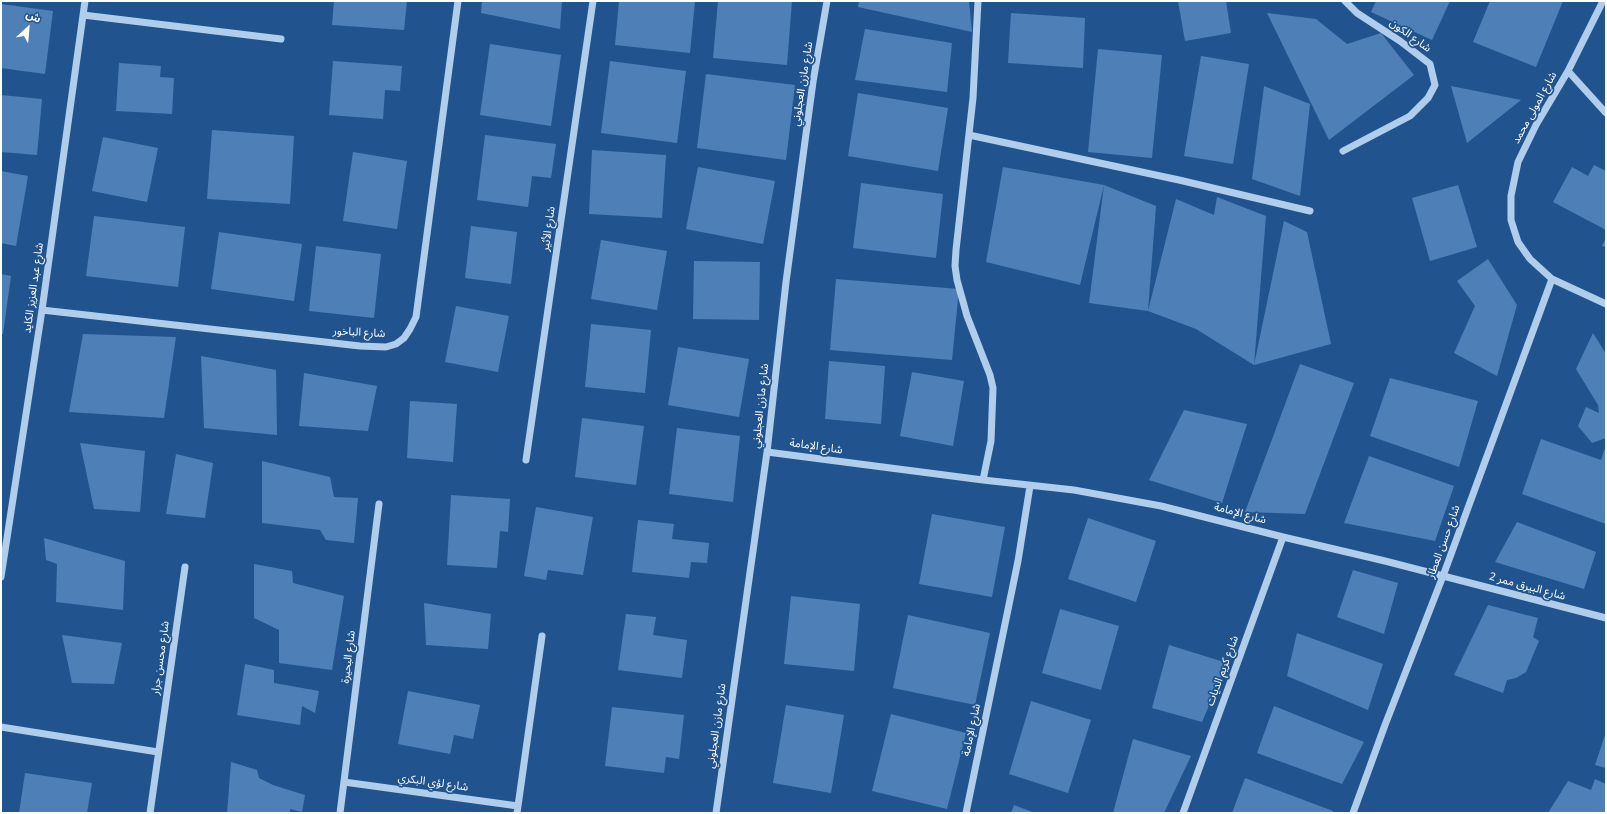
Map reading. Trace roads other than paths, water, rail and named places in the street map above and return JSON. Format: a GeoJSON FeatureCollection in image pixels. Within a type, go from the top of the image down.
{"type":"FeatureCollection","features":[{"type":"Feature","properties":{"kind":"street","name":"شارع عبد العزيز الكايد"},"geometry":{"type":"LineString","coordinates":[[1,577],[42,310],[84,1]]}},
{"type":"Feature","properties":{"kind":"street","name":"شارع الباخور"},"geometry":{"type":"LineString","coordinates":[[42,310],[360,346],[386,348],[396,344],[404,338],[416,317],[458,1]]}},
{"type":"Feature","properties":{"kind":"street","name":"شارع الأثير"},"geometry":{"type":"LineString","coordinates":[[526,460],[593,1]]}},
{"type":"Feature","properties":{"kind":"street","name":"شارع مازن العجلوني"},"geometry":{"type":"LineString","coordinates":[[716,813],[767,452],[787,274],[813,82],[827,1]]}},
{"type":"Feature","properties":{"kind":"street"},"geometry":{"type":"LineString","coordinates":[[978,1],[973,98],[955,266],[957,280],[967,316],[990,376],[993,388],[992,441],[983,480]]}},
{"type":"Feature","properties":{"kind":"street","name":"شارع الكون"},"geometry":{"type":"LineString","coordinates":[[1343,151],[1410,116],[1428,98],[1434,85],[1430,64],[1400,41],[1357,13],[1346,1]]}},
{"type":"Feature","properties":{"kind":"street","name":"شارع المولى محمد"},"geometry":{"type":"LineString","coordinates":[[1603,1],[1568,71],[1536,125],[1518,162],[1511,196],[1511,220],[1518,242],[1530,259],[1552,278],[1606,304]]}},
{"type":"Feature","properties":{"kind":"street"},"geometry":{"type":"LineString","coordinates":[[83,15],[280,38]]}},
{"type":"Feature","properties":{"kind":"street"},"geometry":{"type":"LineString","coordinates":[[1568,71],[1606,113]]}},
{"type":"Feature","properties":{"kind":"street"},"geometry":{"type":"LineString","coordinates":[[969,135],[1171,178],[1310,211]]}},
{"type":"Feature","properties":{"kind":"street","name":"شارع حسن العطار"},"geometry":{"type":"LineString","coordinates":[[1353,813],[1385,725],[1443,576],[1552,278]]}},
{"type":"Feature","properties":{"kind":"street","name":"شارع الإمامة"},"geometry":{"type":"LineString","coordinates":[[767,452],[1030,486],[1074,490],[1161,506],[1443,576]]}},
{"type":"Feature","properties":{"kind":"street","name":"شارع الإمامة"},"geometry":{"type":"LineString","coordinates":[[966,813],[1018,561],[1030,486]]}},
{"type":"Feature","properties":{"kind":"street","name":"شارع البحيرة"},"geometry":{"type":"LineString","coordinates":[[340,813],[379,504]]}},
{"type":"Feature","properties":{"kind":"street","name":"شارع كريم الديات"},"geometry":{"type":"LineString","coordinates":[[1183,813],[1283,537]]}},
{"type":"Feature","properties":{"kind":"street","name":"شارع محسن جرار"},"geometry":{"type":"LineString","coordinates":[[150,813],[185,567]]}},
{"type":"Feature","properties":{"kind":"street","name":"شارع البيرق ممر 2"},"geometry":{"type":"LineString","coordinates":[[1443,576],[1606,618]]}},
{"type":"Feature","properties":{"kind":"street","name":"شارع لؤي البكري"},"geometry":{"type":"LineString","coordinates":[[344,782],[518,810],[542,636]]}},
{"type":"Feature","properties":{"kind":"street"},"geometry":{"type":"LineString","coordinates":[[1,727],[158,752]]}}]}
